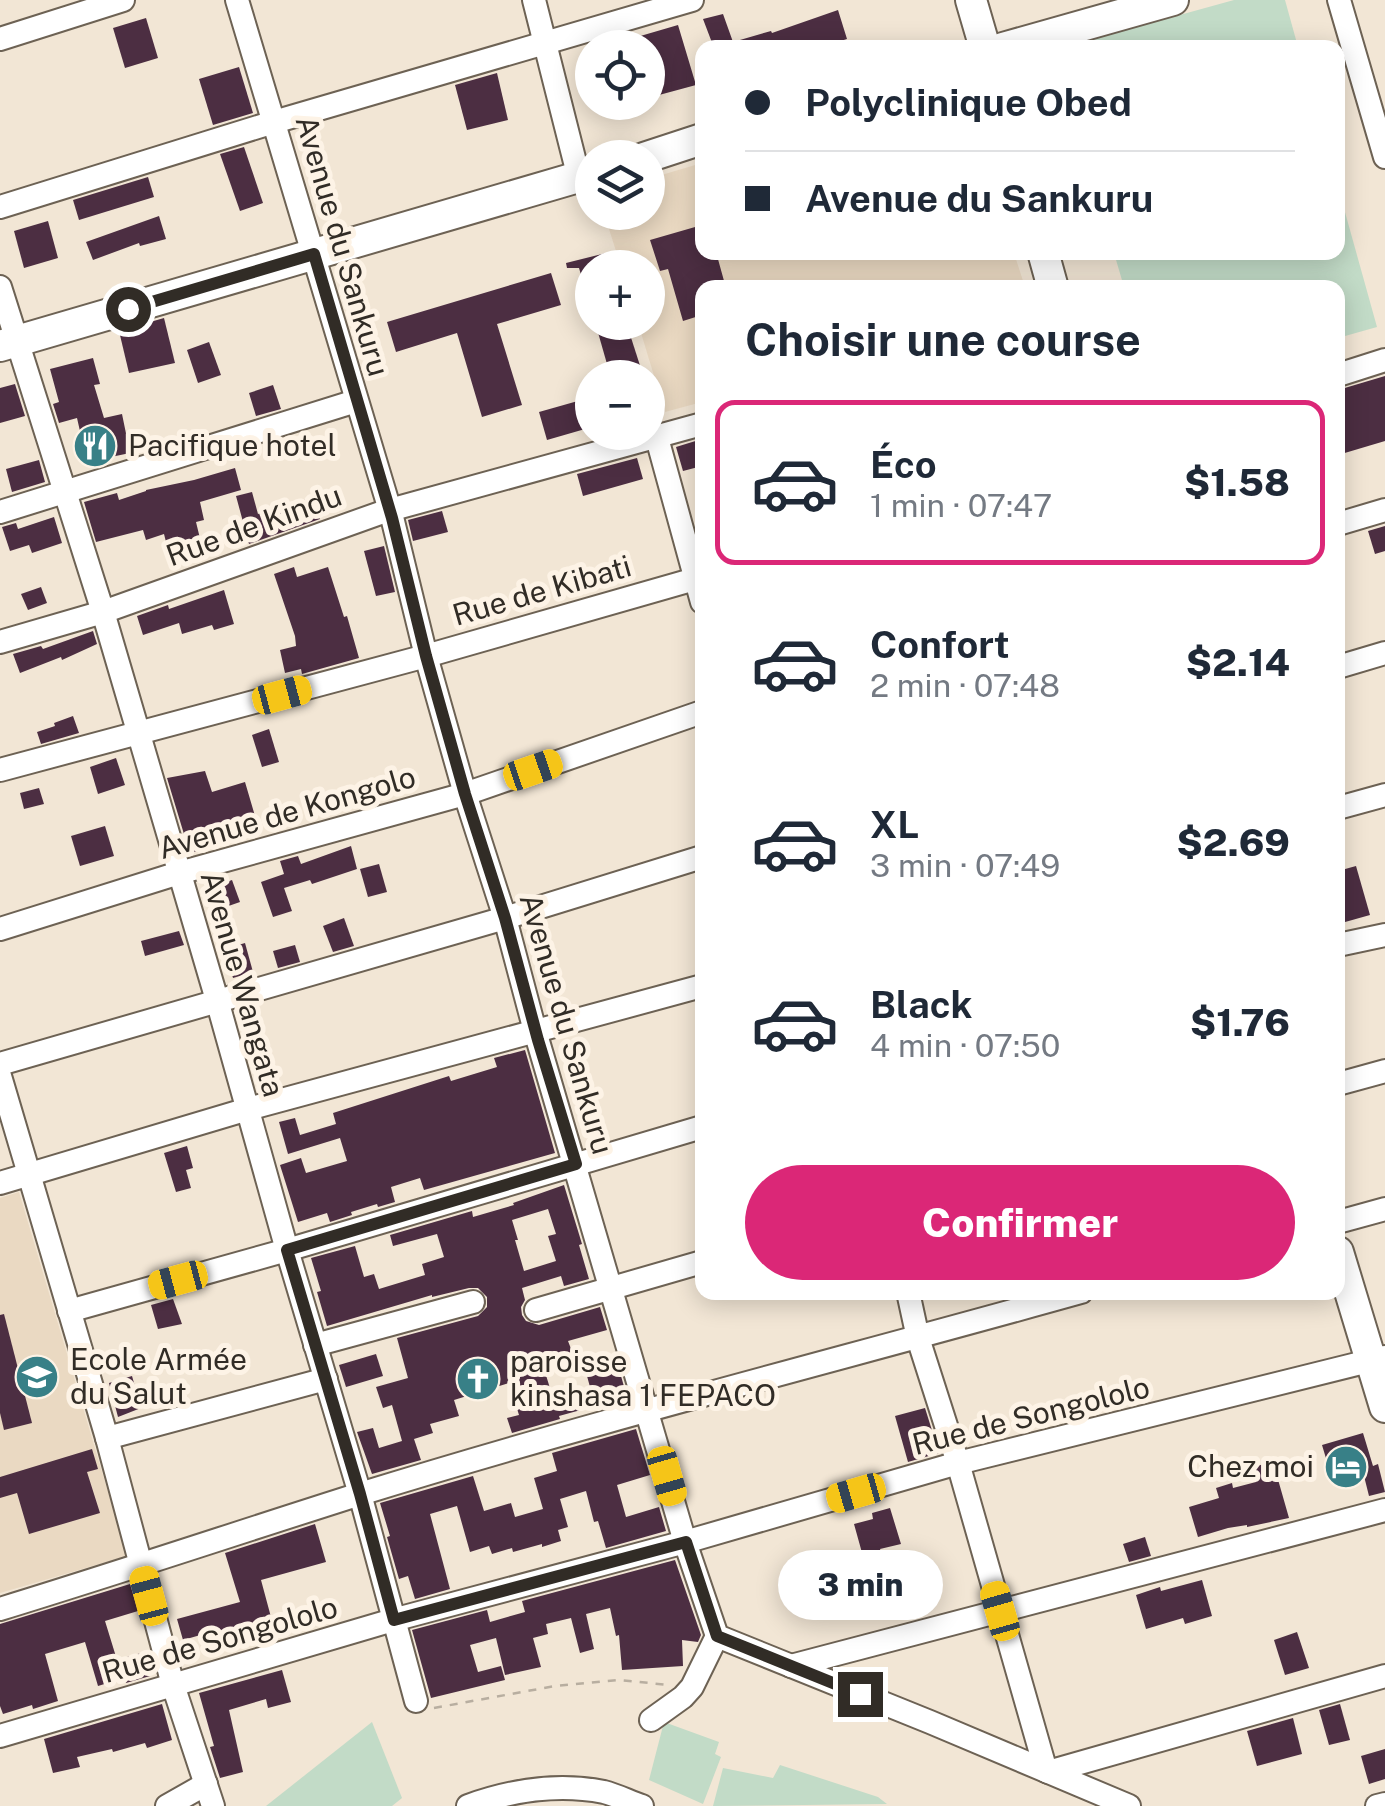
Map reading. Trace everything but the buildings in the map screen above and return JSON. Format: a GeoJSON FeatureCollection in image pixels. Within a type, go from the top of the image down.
{"type":"FeatureCollection","features":[{"type":"Feature","properties":{"kind":"main road"},"geometry":{"type":"LineString","coordinates":[[971,0],[983,40]]}},
{"type":"Feature","properties":{"kind":"main road"},"geometry":{"type":"LineString","coordinates":[[1031,40],[1167,1]]}},
{"type":"Feature","properties":{"kind":"main road"},"geometry":{"type":"LineString","coordinates":[[665,151],[695,142]]}},
{"type":"Feature","properties":{"kind":"main road"},"geometry":{"type":"LineString","coordinates":[[8,344],[575,178]]}},
{"type":"Feature","properties":{"kind":"main road"},"geometry":{"type":"LineString","coordinates":[[1345,1271],[1378,1359],[1385,1407]]}},
{"type":"Feature","properties":{"kind":"street"},"geometry":{"type":"LineString","coordinates":[[0,39],[123,0]]}},
{"type":"Feature","properties":{"kind":"street","name":"Avenue du Sankuru"},"geometry":{"type":"LineString","coordinates":[[237,0],[390,510],[465,794],[717,1636]]}},
{"type":"Feature","properties":{"kind":"street"},"geometry":{"type":"LineString","coordinates":[[534,0],[575,140]]}},
{"type":"Feature","properties":{"kind":"street"},"geometry":{"type":"LineString","coordinates":[[0,206],[692,0]]}},
{"type":"Feature","properties":{"kind":"street"},"geometry":{"type":"LineString","coordinates":[[1339,0],[1377,101],[1385,157]]}},
{"type":"Feature","properties":{"kind":"street","name":"Avenue Wangata"},"geometry":{"type":"LineString","coordinates":[[0,286],[8,344],[65,493],[103,612],[360,1494],[416,1701]]}},
{"type":"Feature","properties":{"kind":"street"},"geometry":{"type":"LineString","coordinates":[[1345,373],[1385,360]]}},
{"type":"Feature","properties":{"kind":"street"},"geometry":{"type":"LineString","coordinates":[[0,512],[356,400]]}},
{"type":"Feature","properties":{"kind":"street","name":"Rue de Kindu"},"geometry":{"type":"LineString","coordinates":[[665,436],[695,426]]}},
{"type":"Feature","properties":{"kind":"street","name":"Rue de Kindu"},"geometry":{"type":"LineString","coordinates":[[0,642],[103,612],[390,510],[612,450]]}},
{"type":"Feature","properties":{"kind":"street"},"geometry":{"type":"LineString","coordinates":[[660,450],[695,579]]}},
{"type":"Feature","properties":{"kind":"street"},"geometry":{"type":"LineString","coordinates":[[1345,522],[1385,510]]}},
{"type":"Feature","properties":{"kind":"street","name":"Rue de Kibati"},"geometry":{"type":"LineString","coordinates":[[0,770],[695,579]]}},
{"type":"Feature","properties":{"kind":"street"},"geometry":{"type":"LineString","coordinates":[[1345,665],[1385,653]]}},
{"type":"Feature","properties":{"kind":"street","name":"Avenue de Kongolo"},"geometry":{"type":"LineString","coordinates":[[0,929],[179,873],[465,794],[695,714]]}},
{"type":"Feature","properties":{"kind":"street"},"geometry":{"type":"LineString","coordinates":[[1345,806],[1385,795]]}},
{"type":"Feature","properties":{"kind":"street"},"geometry":{"type":"LineString","coordinates":[[0,1064],[695,859]]}},
{"type":"Feature","properties":{"kind":"street"},"geometry":{"type":"LineString","coordinates":[[1345,944],[1385,935]]}},
{"type":"Feature","properties":{"kind":"street"},"geometry":{"type":"LineString","coordinates":[[0,1183],[248,1109],[695,988]]}},
{"type":"Feature","properties":{"kind":"street"},"geometry":{"type":"LineString","coordinates":[[1345,1082],[1385,1071]]}},
{"type":"Feature","properties":{"kind":"street"},"geometry":{"type":"LineString","coordinates":[[0,1076],[106,1438],[173,1686],[210,1795],[166,1806]]}},
{"type":"Feature","properties":{"kind":"street"},"geometry":{"type":"LineString","coordinates":[[69,1311],[695,1129]]}},
{"type":"Feature","properties":{"kind":"street"},"geometry":{"type":"LineString","coordinates":[[1345,1220],[1385,1209]]}},
{"type":"Feature","properties":{"kind":"street"},"geometry":{"type":"LineString","coordinates":[[536,1310],[695,1264]]}},
{"type":"Feature","properties":{"kind":"street"},"geometry":{"type":"LineString","coordinates":[[910,1300],[1047,1772]]}},
{"type":"Feature","properties":{"kind":"street"},"geometry":{"type":"LineString","coordinates":[[0,1608],[360,1494],[648,1410],[1053,1300]]}},
{"type":"Feature","properties":{"kind":"street"},"geometry":{"type":"LineString","coordinates":[[316,1345],[472,1302]]}},
{"type":"Feature","properties":{"kind":"street","name":"Rue de Songololo"},"geometry":{"type":"LineString","coordinates":[[0,1736],[394,1620],[958,1464],[1378,1359]]}},
{"type":"Feature","properties":{"kind":"street"},"geometry":{"type":"LineString","coordinates":[[106,1438],[326,1379]]}},
{"type":"Feature","properties":{"kind":"street"},"geometry":{"type":"LineString","coordinates":[[791,1666],[1385,1510]]}},
{"type":"Feature","properties":{"kind":"street"},"geometry":{"type":"LineString","coordinates":[[651,1720],[692,1687],[717,1636],[1129,1806]]}},
{"type":"Feature","properties":{"kind":"street"},"geometry":{"type":"LineString","coordinates":[[1047,1772],[1385,1676]]}},
{"type":"Feature","properties":{"kind":"street"},"geometry":{"type":"LineString","coordinates":[[468,1806],[499,1794],[546,1787],[604,1792],[642,1806]]}},
{"type":"Feature","properties":{"kind":"street"},"geometry":{"type":"LineString","coordinates":[[1377,1806],[1385,1804]]}},
{"type":"Feature","properties":{"kind":"path"},"geometry":{"type":"LineString","coordinates":[[416,1701],[426,1710],[555,1686],[619,1680],[692,1687]]}},
{"type":"Feature","properties":{"kind":"shaded area"},"geometry":{"type":"Polygon","coordinates":[[[695,165],[695,260],[1016,260],[1023,280],[695,280],[695,404],[665,412],[665,360],[649,360],[643,340],[665,340],[665,250],[616,250],[609,230],[665,230],[665,174],[695,165]]]}},
{"type":"Feature","properties":{"kind":"shaded area","name":"Ecole Armée du Salut"},"geometry":{"type":"Polygon","coordinates":[[[19,1192],[127,1556],[0,1593],[0,1198],[19,1192]]]}},
{"type":"Feature","properties":{"kind":"green space"},"geometry":{"type":"Polygon","coordinates":[[[1234,0],[1285,0],[1296,40],[1089,40],[1234,0]]]}},
{"type":"Feature","properties":{"kind":"green space"},"geometry":{"type":"Polygon","coordinates":[[[1345,212],[1377,327],[1345,336],[1345,280],[1122,280],[1116,260],[1345,260],[1345,212]]]}},
{"type":"Feature","properties":{"kind":"green space"},"geometry":{"type":"Polygon","coordinates":[[[372,1722],[402,1798],[392,1806],[266,1806],[372,1722]]]}},
{"type":"Feature","properties":{"kind":"green space"},"geometry":{"type":"Polygon","coordinates":[[[664,1722],[719,1742],[715,1754],[721,1757],[703,1804],[649,1780],[664,1722]]]}},
{"type":"Feature","properties":{"kind":"green space"},"geometry":{"type":"Polygon","coordinates":[[[780,1765],[878,1797],[887,1804],[713,1806],[723,1768],[773,1778],[780,1765]]]}},
{"type":"Feature","properties":{"kind":"place","name":"Pacifique hotel"},"geometry":{"type":"Point","coordinates":[95,446]}},
{"type":"Feature","properties":{"kind":"place","name":"Ecole Armée du Salut"},"geometry":{"type":"Point","coordinates":[37,1377]}},
{"type":"Feature","properties":{"kind":"place","name":"paroisse kinshasa 1 FEPACO"},"geometry":{"type":"Point","coordinates":[478,1379]}},
{"type":"Feature","properties":{"kind":"place","name":"Chez moi"},"geometry":{"type":"Point","coordinates":[1346,1467]}},
{"type":"Feature","properties":{"kind":"route"},"geometry":{"type":"LineString","coordinates":[[128,309],[314,254],[392,518],[465,794],[576,1164],[287,1250],[394,1620],[686,1542],[717,1636],[860,1694]]}}]}
